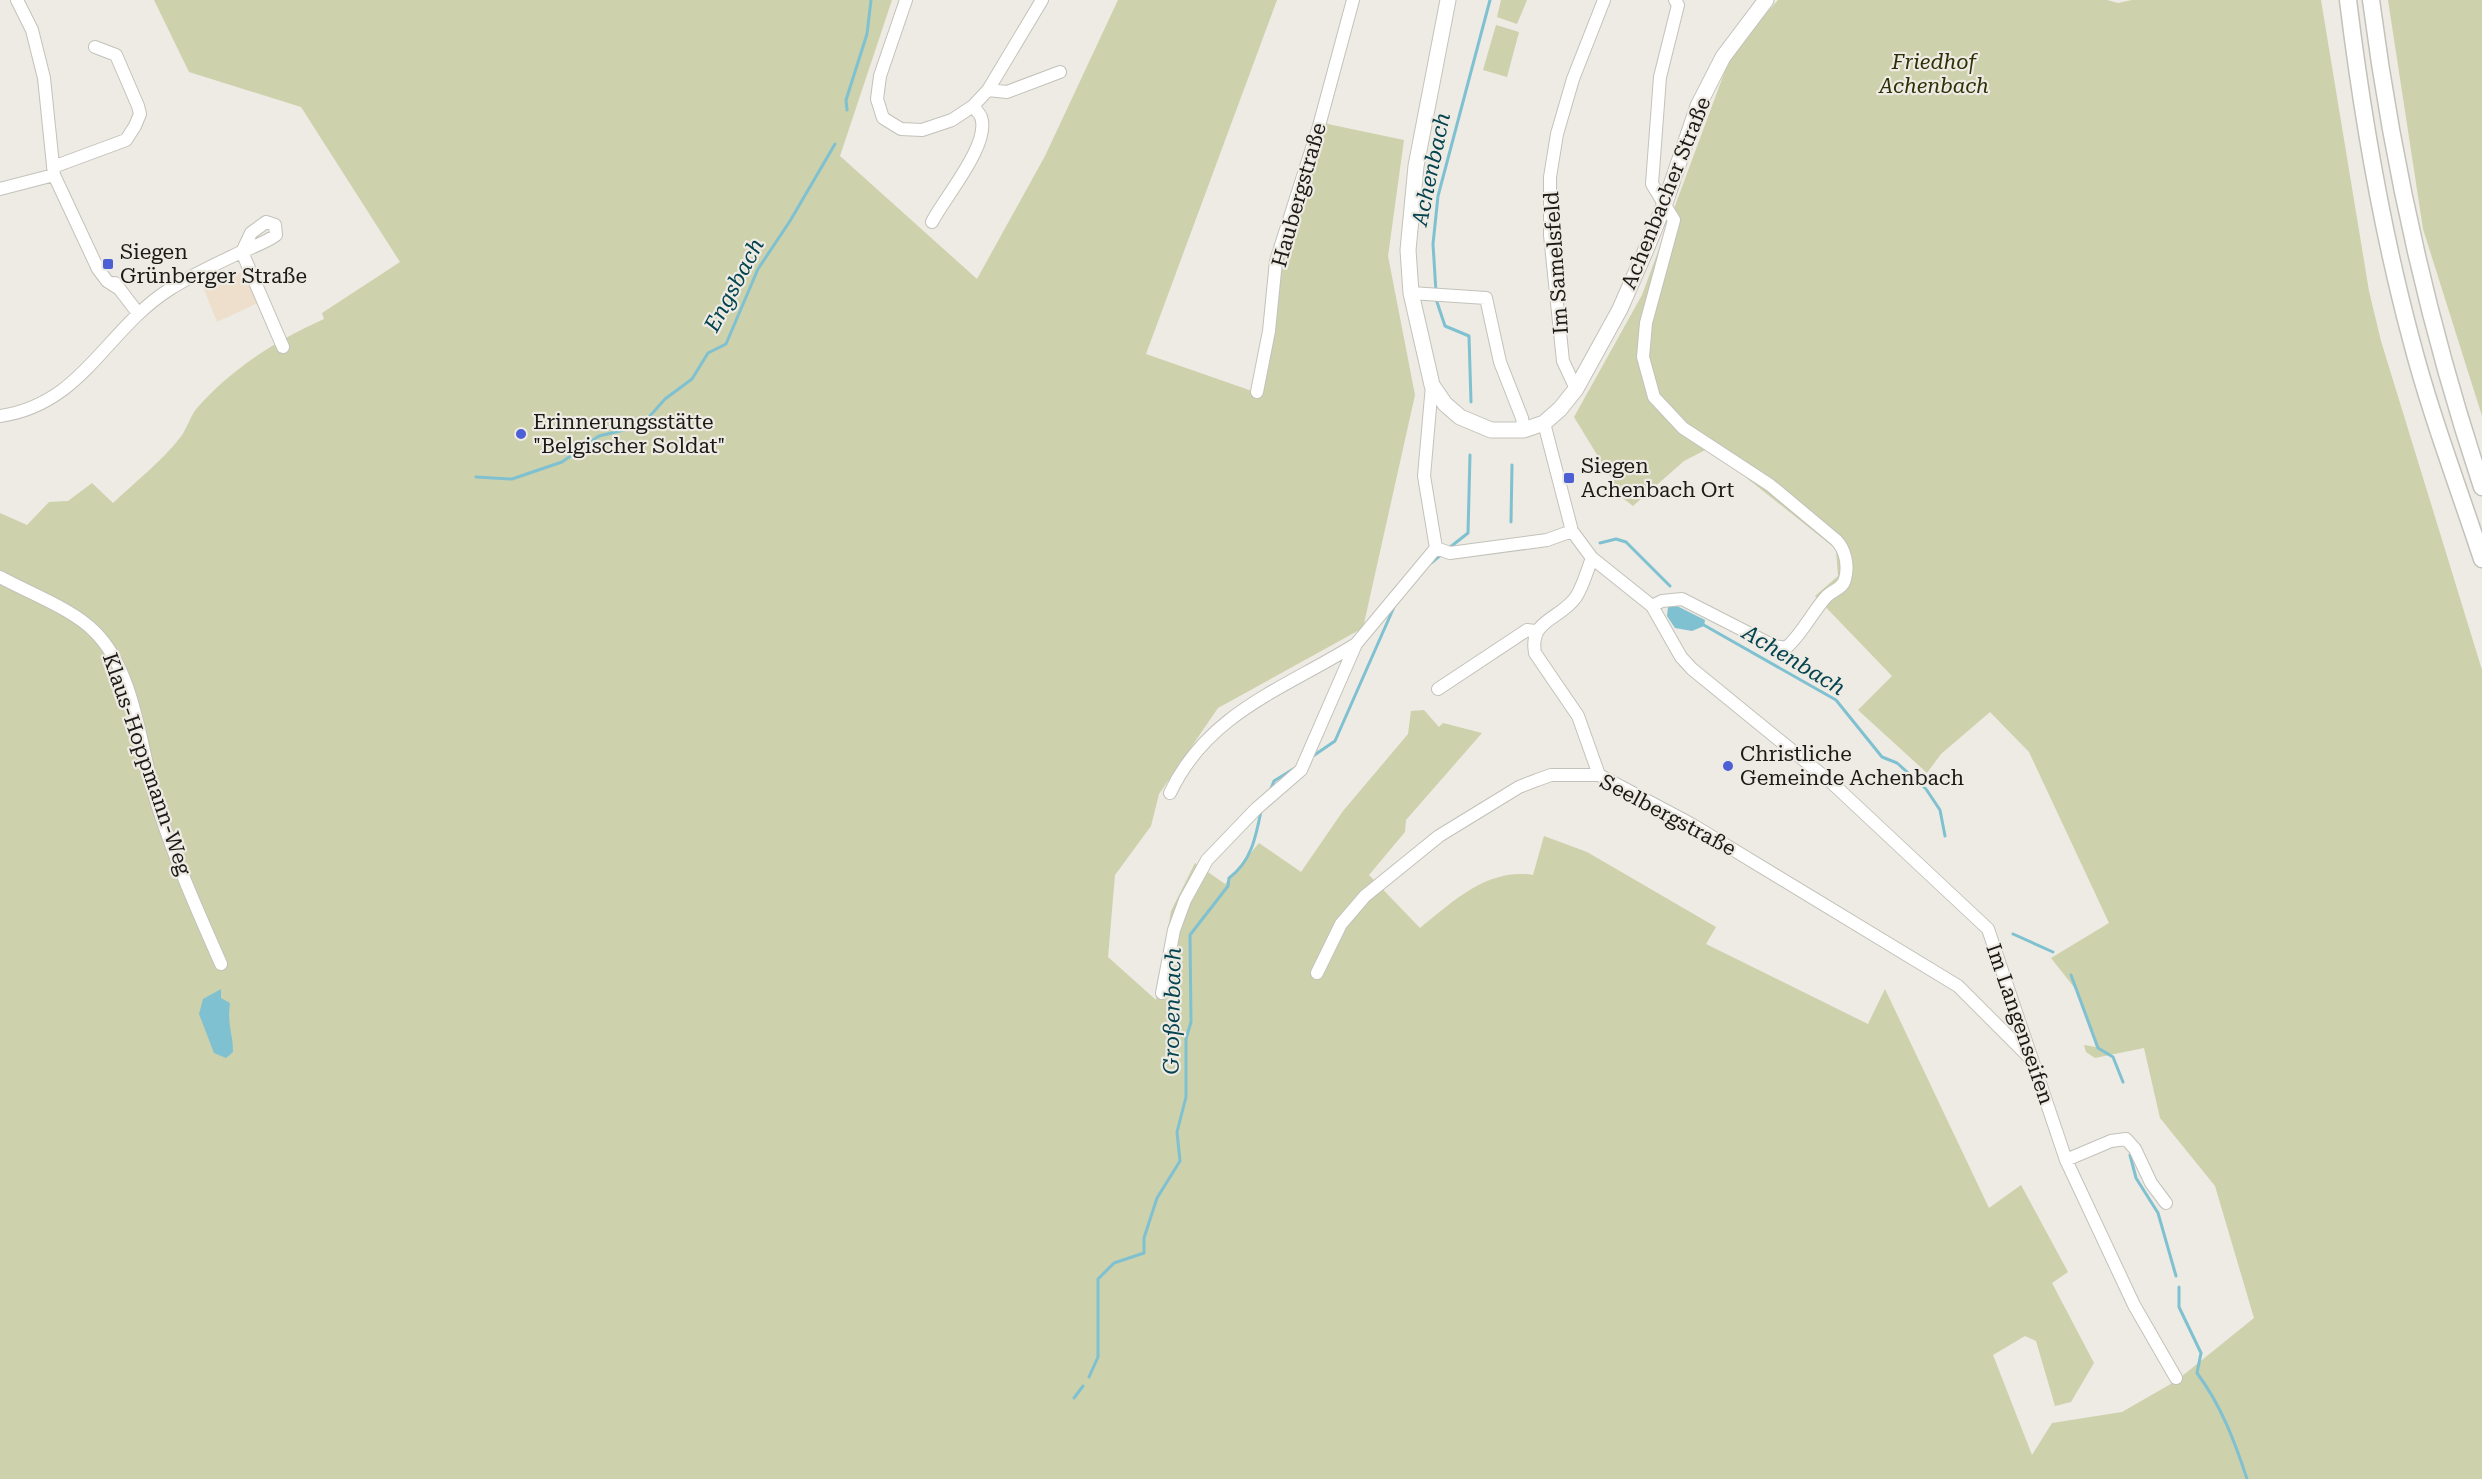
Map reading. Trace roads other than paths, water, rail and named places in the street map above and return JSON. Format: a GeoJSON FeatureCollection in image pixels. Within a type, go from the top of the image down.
{"type":"FeatureCollection","features":[{"type":"Feature","properties":{"kind":"highway"},"geometry":{"type":"LineString","coordinates":[[2348,0],[2371,161],[2389,251],[2411,341],[2482,559]]}},
{"type":"Feature","properties":{"kind":"highway"},"geometry":{"type":"LineString","coordinates":[[2371,0],[2387,113],[2414,251],[2435,335],[2482,487]]}},
{"type":"Feature","properties":{"kind":"main road","name":"Achenbacher Straße"},"geometry":{"type":"LineString","coordinates":[[1448,0],[1416,166],[1408,250],[1411,293],[1432,385],[1445,404],[1475,426],[1491,430],[1524,430],[1544,423],[1560,409],[1576,389],[1620,309],[1665,203],[1698,106],[1723,57],[1762,4]]}},
{"type":"Feature","properties":{"kind":"street"},"geometry":{"type":"LineString","coordinates":[[17,0],[32,30],[44,78],[54,171],[80,234],[94,256],[98,269],[107,281],[118,288],[137,312]]}},
{"type":"Feature","properties":{"kind":"street"},"geometry":{"type":"LineString","coordinates":[[906,0],[880,75],[877,99],[883,118],[901,129],[922,130],[952,120],[973,106],[988,90],[1042,0]]}},
{"type":"Feature","properties":{"kind":"street","name":"Haubergstraße"},"geometry":{"type":"LineString","coordinates":[[1257,392],[1269,331],[1276,261],[1319,126],[1353,0]]}},
{"type":"Feature","properties":{"kind":"street","name":"Im Samelsfeld"},"geometry":{"type":"LineString","coordinates":[[1576,389],[1563,361],[1550,235],[1550,177],[1557,134],[1573,79],[1604,0]]}},
{"type":"Feature","properties":{"kind":"street"},"geometry":{"type":"LineString","coordinates":[[1652,606],[1662,601],[1682,599],[1774,646],[1786,648],[1795,640],[1826,597],[1840,587],[1845,580],[1846,567],[1844,547],[1770,485],[1683,428],[1654,397],[1648,382],[1644,345],[1646,323],[1674,220],[1653,184],[1660,77],[1679,2]]}},
{"type":"Feature","properties":{"kind":"street"},"geometry":{"type":"LineString","coordinates":[[0,189],[54,171],[126,140],[139,120],[138,106],[116,54],[95,47]]}},
{"type":"Feature","properties":{"kind":"street"},"geometry":{"type":"LineString","coordinates":[[988,90],[1007,92],[1060,72]]}},
{"type":"Feature","properties":{"kind":"street"},"geometry":{"type":"LineString","coordinates":[[932,222],[964,173],[981,138],[982,118],[973,106]]}},
{"type":"Feature","properties":{"kind":"street"},"geometry":{"type":"LineString","coordinates":[[0,416],[21,412],[42,404],[63,391],[137,312],[169,289],[242,252],[283,347]]}},
{"type":"Feature","properties":{"kind":"street"},"geometry":{"type":"LineString","coordinates":[[1411,293],[1486,298],[1500,362],[1522,418],[1524,430]]}},
{"type":"Feature","properties":{"kind":"street"},"geometry":{"type":"LineString","coordinates":[[1162,993],[1174,930],[1193,883],[1207,860],[1256,809],[1302,770],[1356,644],[1436,548],[1424,476],[1432,385]]}},
{"type":"Feature","properties":{"kind":"street","name":"Im Langenseifen"},"geometry":{"type":"LineString","coordinates":[[1544,423],[1572,531],[1592,558],[1652,606],[1681,657],[1692,669],[1832,783],[1988,929],[2066,1160],[2134,1305],[2176,1378]]}},
{"type":"Feature","properties":{"kind":"street"},"geometry":{"type":"LineString","coordinates":[[1436,548],[1450,553],[1547,540],[1572,531]]}},
{"type":"Feature","properties":{"kind":"street"},"geometry":{"type":"LineString","coordinates":[[1592,558],[1575,598],[1535,631],[1533,642],[1535,653],[1578,716],[1599,775]]}},
{"type":"Feature","properties":{"kind":"street","name":"Klaus-Hoppmann-Weg"},"geometry":{"type":"LineString","coordinates":[[0,578],[83,621],[107,644],[135,717],[157,804],[176,858],[221,964]]}},
{"type":"Feature","properties":{"kind":"street"},"geometry":{"type":"LineString","coordinates":[[1438,688],[1527,630],[1535,631]]}},
{"type":"Feature","properties":{"kind":"street"},"geometry":{"type":"LineString","coordinates":[[1170,793],[1179,775],[1215,731],[1255,700],[1321,666],[1356,644]]}},
{"type":"Feature","properties":{"kind":"street","name":"Seelbergstraße"},"geometry":{"type":"LineString","coordinates":[[1317,973],[1341,924],[1365,896],[1439,836],[1519,788],[1537,780],[1551,775],[1599,775],[1691,824],[1958,986],[2032,1060]]}},
{"type":"Feature","properties":{"kind":"street"},"geometry":{"type":"LineString","coordinates":[[2066,1160],[2111,1141],[2126,1139],[2135,1149],[2143,1171],[2166,1203]]}},
{"type":"Feature","properties":{"kind":"water"},"geometry":{"type":"Polygon","coordinates":[[[1677,606],[1705,620],[1704,626],[1692,631],[1675,628],[1667,616],[1668,607],[1677,606]]]}},
{"type":"Feature","properties":{"kind":"water"},"geometry":{"type":"Polygon","coordinates":[[[221,989],[221,998],[230,1003],[229,1017],[233,1052],[226,1058],[214,1053],[199,1014],[203,999],[221,989]]]}},
{"type":"Feature","properties":{"kind":"waterway"},"geometry":{"type":"LineString","coordinates":[[847,110],[846,100],[867,34],[871,0]]}},
{"type":"Feature","properties":{"kind":"waterway","name":"Achenbach"},"geometry":{"type":"LineString","coordinates":[[1436,292],[1433,244],[1438,196],[1490,0]]}},
{"type":"Feature","properties":{"kind":"waterway","name":"Engsbach"},"geometry":{"type":"LineString","coordinates":[[476,477],[512,479],[562,462],[599,436],[641,426],[665,399],[692,379],[708,353],[726,344],[758,269],[790,221],[835,144]]}},
{"type":"Feature","properties":{"kind":"waterway","name":"Achenbach"},"geometry":{"type":"LineString","coordinates":[[1436,299],[1445,326],[1469,336],[1471,402]]}},
{"type":"Feature","properties":{"kind":"waterway","name":"Großenbach"},"geometry":{"type":"LineString","coordinates":[[1449,548],[1468,533],[1470,455]]}},
{"type":"Feature","properties":{"kind":"waterway","name":"Achenbach"},"geometry":{"type":"LineString","coordinates":[[1511,522],[1512,465]]}},
{"type":"Feature","properties":{"kind":"waterway","name":"Achenbach"},"geometry":{"type":"LineString","coordinates":[[1600,543],[1616,539],[1626,542],[1670,586]]}},
{"type":"Feature","properties":{"kind":"waterway","name":"Großenbach"},"geometry":{"type":"LineString","coordinates":[[1431,563],[1442,554]]}},
{"type":"Feature","properties":{"kind":"waterway","name":"Großenbach"},"geometry":{"type":"LineString","coordinates":[[1313,756],[1335,741],[1394,607]]}},
{"type":"Feature","properties":{"kind":"waterway","name":"Achenbach"},"geometry":{"type":"LineString","coordinates":[[1702,624],[1836,700],[1882,757],[1897,763],[1926,789],[1940,810],[1945,836]]}},
{"type":"Feature","properties":{"kind":"waterway","name":"Großenbach"},"geometry":{"type":"LineString","coordinates":[[1270,791],[1274,781],[1295,768]]}},
{"type":"Feature","properties":{"kind":"waterway","name":"Großenbach"},"geometry":{"type":"LineString","coordinates":[[1089,1377],[1098,1357],[1098,1279],[1114,1263],[1144,1253],[1144,1238],[1157,1198],[1180,1161],[1177,1132],[1186,1097],[1186,1039],[1191,1022],[1190,935],[1228,886],[1229,878],[1243,864],[1251,848],[1261,811]]}},
{"type":"Feature","properties":{"kind":"waterway","name":"Achenbach"},"geometry":{"type":"LineString","coordinates":[[2013,934],[2053,952]]}},
{"type":"Feature","properties":{"kind":"waterway","name":"Achenbach"},"geometry":{"type":"LineString","coordinates":[[2071,975],[2098,1048],[2113,1057],[2123,1082]]}},
{"type":"Feature","properties":{"kind":"waterway","name":"Achenbach"},"geometry":{"type":"LineString","coordinates":[[2130,1155],[2136,1178],[2158,1213],[2176,1276]]}},
{"type":"Feature","properties":{"kind":"waterway","name":"Achenbach"},"geometry":{"type":"LineString","coordinates":[[2179,1287],[2179,1307],[2201,1353],[2197,1373],[2206,1385],[2226,1424],[2247,1479]]}},
{"type":"Feature","properties":{"kind":"waterway","name":"Großenbach"},"geometry":{"type":"LineString","coordinates":[[1074,1398],[1083,1386]]}},
{"type":"Feature","properties":{"kind":"place","name":"Siegen Grünberger Straße"},"geometry":{"type":"Point","coordinates":[108,264]}},
{"type":"Feature","properties":{"kind":"place","name":"Erinnerungsstätte \"Belgischer Soldat\""},"geometry":{"type":"Point","coordinates":[521,434]}},
{"type":"Feature","properties":{"kind":"place","name":"Siegen Achenbach Ort"},"geometry":{"type":"Point","coordinates":[1569,478]}},
{"type":"Feature","properties":{"kind":"place","name":"Christliche Gemeinde Achenbach"},"geometry":{"type":"Point","coordinates":[1728,766]}},
{"type":"Feature","properties":{"kind":"park label","name":"Friedhof Achenbach"},"geometry":{"type":"Point","coordinates":[1934,74]}}]}
